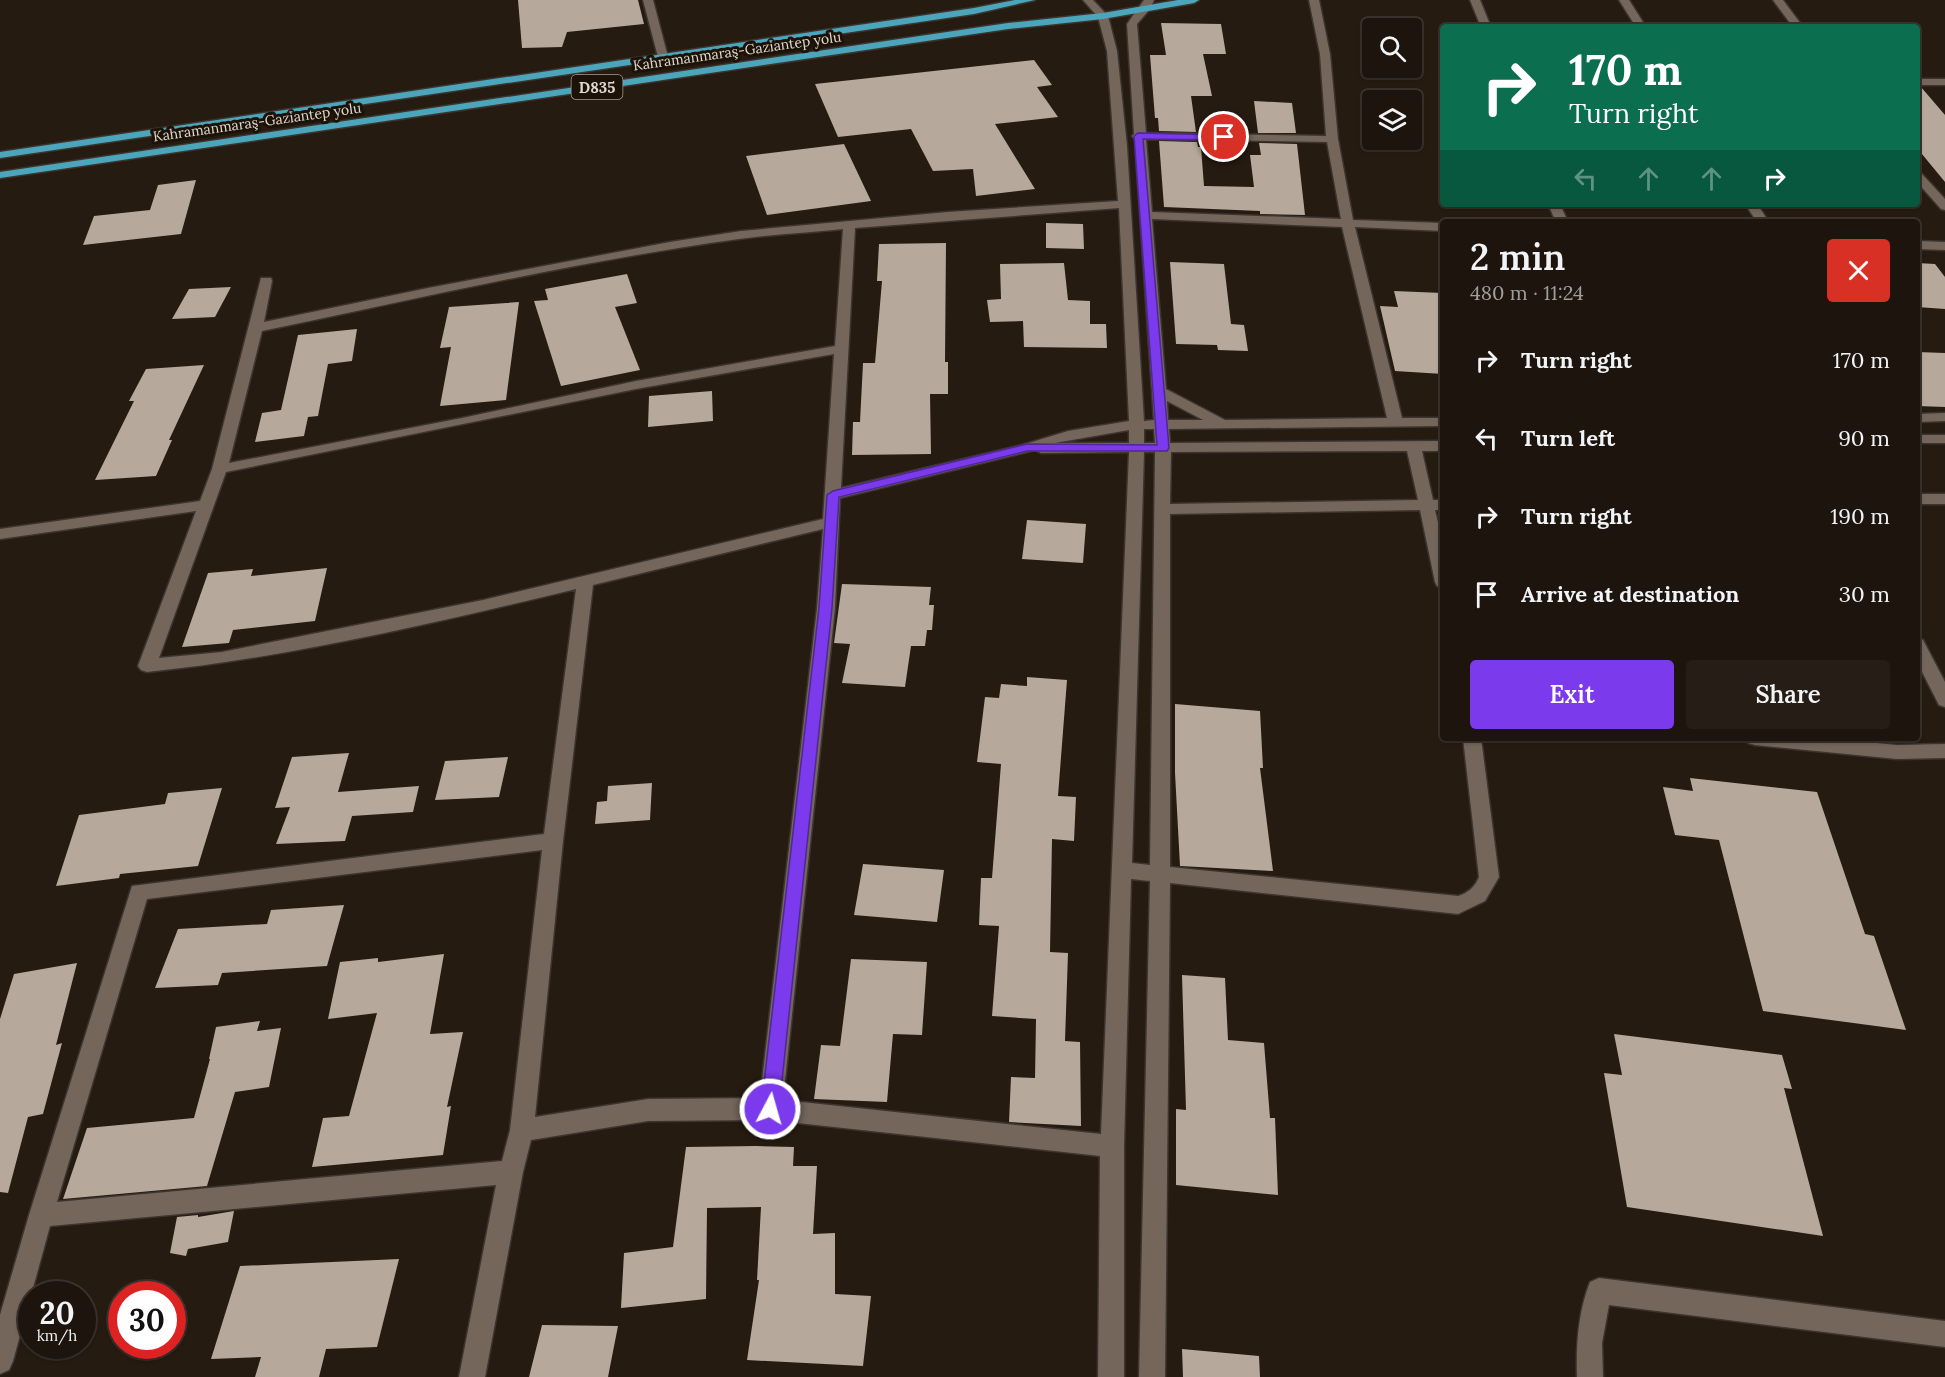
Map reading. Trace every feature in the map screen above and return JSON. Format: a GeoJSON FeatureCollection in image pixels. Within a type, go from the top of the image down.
{"type":"FeatureCollection","features":[{"type":"Feature","properties":{"kind":"highway","name":"Kahramanmaraş-Gaziantep yolu"},"geometry":{"type":"LineString","coordinates":[[0,155],[962,13],[1030,0]]}},
{"type":"Feature","properties":{"kind":"highway","name":"Kahramanmaraş-Gaziantep yolu"},"geometry":{"type":"LineString","coordinates":[[0,175],[1008,26],[1103,16],[1147,4],[1194,0]]}},
{"type":"Feature","properties":{"kind":"street"},"geometry":{"type":"LineString","coordinates":[[648,0],[663,57]]}},
{"type":"Feature","properties":{"kind":"street"},"geometry":{"type":"LineString","coordinates":[[1088,0],[1103,16],[1112,51],[1137,425],[1112,1146],[1112,1377]]}},
{"type":"Feature","properties":{"kind":"street"},"geometry":{"type":"LineString","coordinates":[[1314,0],[1325,54],[1332,139],[1348,224],[1396,423]]}},
{"type":"Feature","properties":{"kind":"street"},"geometry":{"type":"LineString","coordinates":[[1475,0],[1485,24]]}},
{"type":"Feature","properties":{"kind":"street"},"geometry":{"type":"LineString","coordinates":[[1624,0],[1639,24]]}},
{"type":"Feature","properties":{"kind":"street"},"geometry":{"type":"LineString","coordinates":[[1778,0],[1796,24]]}},
{"type":"Feature","properties":{"kind":"street"},"geometry":{"type":"LineString","coordinates":[[1147,4],[1132,24],[1138,136],[1163,448],[1160,873],[1152,1377]]}},
{"type":"Feature","properties":{"kind":"street"},"geometry":{"type":"LineString","coordinates":[[1920,82],[1945,82]]}},
{"type":"Feature","properties":{"kind":"street"},"geometry":{"type":"LineString","coordinates":[[1118,114],[1137,115]]}},
{"type":"Feature","properties":{"kind":"street"},"geometry":{"type":"LineString","coordinates":[[1138,136],[1332,139]]}},
{"type":"Feature","properties":{"kind":"street"},"geometry":{"type":"LineString","coordinates":[[1920,178],[1945,206]]}},
{"type":"Feature","properties":{"kind":"street"},"geometry":{"type":"LineString","coordinates":[[256,328],[428,292],[670,246],[741,235],[849,227],[948,216],[1123,204]]}},
{"type":"Feature","properties":{"kind":"street"},"geometry":{"type":"LineString","coordinates":[[1145,215],[1440,227]]}},
{"type":"Feature","properties":{"kind":"street"},"geometry":{"type":"LineString","coordinates":[[770,1109],[824,620],[849,227]]}},
{"type":"Feature","properties":{"kind":"street"},"geometry":{"type":"LineString","coordinates":[[1920,245],[1945,246]]}},
{"type":"Feature","properties":{"kind":"street"},"geometry":{"type":"LineString","coordinates":[[266,281],[220,469],[147,666],[222,658],[483,606],[831,522]]}},
{"type":"Feature","properties":{"kind":"street"},"geometry":{"type":"LineString","coordinates":[[220,469],[462,422],[636,385],[842,350]]}},
{"type":"Feature","properties":{"kind":"street"},"geometry":{"type":"LineString","coordinates":[[1159,392],[1194,411],[1229,424]]}},
{"type":"Feature","properties":{"kind":"street"},"geometry":{"type":"LineString","coordinates":[[1920,417],[1945,417]]}},
{"type":"Feature","properties":{"kind":"street"},"geometry":{"type":"LineString","coordinates":[[833,495],[1027,448],[1078,432],[1137,425],[1440,422]]}},
{"type":"Feature","properties":{"kind":"street"},"geometry":{"type":"LineString","coordinates":[[1920,439],[1945,439]]}},
{"type":"Feature","properties":{"kind":"street"},"geometry":{"type":"LineString","coordinates":[[1027,448],[1440,446]]}},
{"type":"Feature","properties":{"kind":"street"},"geometry":{"type":"LineString","coordinates":[[1414,447],[1435,505],[1440,553]]}},
{"type":"Feature","properties":{"kind":"street"},"geometry":{"type":"LineString","coordinates":[[1920,499],[1945,499]]}},
{"type":"Feature","properties":{"kind":"street"},"geometry":{"type":"LineString","coordinates":[[0,534],[207,505]]}},
{"type":"Feature","properties":{"kind":"street"},"geometry":{"type":"LineString","coordinates":[[1163,509],[1435,505]]}},
{"type":"Feature","properties":{"kind":"street"},"geometry":{"type":"LineString","coordinates":[[472,1377],[522,1130],[553,841],[585,582]]}},
{"type":"Feature","properties":{"kind":"street"},"geometry":{"type":"LineString","coordinates":[[1920,650],[1945,700]]}},
{"type":"Feature","properties":{"kind":"street"},"geometry":{"type":"LineString","coordinates":[[1123,870],[1458,905],[1473,900],[1484,891],[1489,877],[1472,741]]}},
{"type":"Feature","properties":{"kind":"street"},"geometry":{"type":"LineString","coordinates":[[1785,741],[1897,752],[1945,751]]}},
{"type":"Feature","properties":{"kind":"street"},"geometry":{"type":"LineString","coordinates":[[0,1361],[41,1215],[139,892],[553,841]]}},
{"type":"Feature","properties":{"kind":"street"},"geometry":{"type":"LineString","coordinates":[[522,1130],[648,1110],[770,1109],[1112,1146]]}},
{"type":"Feature","properties":{"kind":"street"},"geometry":{"type":"LineString","coordinates":[[41,1215],[512,1172]]}},
{"type":"Feature","properties":{"kind":"street"},"geometry":{"type":"LineString","coordinates":[[1590,1377],[1589,1343],[1599,1292],[1945,1334]]}},
{"type":"Feature","properties":{"kind":"building"},"geometry":{"type":"Polygon","coordinates":[[[518,0],[638,0],[644,24],[567,32],[562,47],[522,48],[518,0]]]}},
{"type":"Feature","properties":{"kind":"building"},"geometry":{"type":"Polygon","coordinates":[[[1161,23],[1221,24],[1226,54],[1203,54],[1212,96],[1191,96],[1196,132],[1159,131],[1158,118],[1155,118],[1150,55],[1166,55],[1161,23]]]}},
{"type":"Feature","properties":{"kind":"building"},"geometry":{"type":"Polygon","coordinates":[[[1034,60],[1052,85],[1037,87],[1058,117],[995,124],[1035,189],[976,196],[973,169],[933,171],[911,129],[838,137],[815,84],[1034,60]]]}},
{"type":"Feature","properties":{"kind":"building"},"geometry":{"type":"Polygon","coordinates":[[[1920,87],[1945,115],[1945,182],[1920,152],[1920,87]]]}},
{"type":"Feature","properties":{"kind":"building"},"geometry":{"type":"Polygon","coordinates":[[[1254,101],[1292,103],[1296,133],[1258,133],[1254,101]]]}},
{"type":"Feature","properties":{"kind":"building"},"geometry":{"type":"Polygon","coordinates":[[[1159,141],[1197,142],[1198,147],[1201,147],[1204,186],[1254,187],[1250,155],[1261,155],[1259,143],[1297,144],[1305,215],[1164,207],[1159,141]]]}},
{"type":"Feature","properties":{"kind":"building"},"geometry":{"type":"Polygon","coordinates":[[[844,144],[871,201],[767,215],[746,156],[844,144]]]}},
{"type":"Feature","properties":{"kind":"building"},"geometry":{"type":"Polygon","coordinates":[[[196,180],[181,234],[83,245],[94,216],[150,210],[158,185],[196,180]]]}},
{"type":"Feature","properties":{"kind":"building"},"geometry":{"type":"Polygon","coordinates":[[[1046,223],[1083,224],[1084,249],[1046,248],[1046,223]]]}},
{"type":"Feature","properties":{"kind":"building"},"geometry":{"type":"Polygon","coordinates":[[[946,243],[945,362],[948,362],[948,394],[930,394],[931,454],[852,455],[853,422],[860,422],[863,363],[875,363],[882,281],[877,281],[879,244],[946,243]]]}},
{"type":"Feature","properties":{"kind":"building"},"geometry":{"type":"Polygon","coordinates":[[[1170,262],[1224,264],[1231,324],[1244,325],[1248,351],[1218,350],[1217,345],[1176,344],[1170,262]]]}},
{"type":"Feature","properties":{"kind":"building"},"geometry":{"type":"Polygon","coordinates":[[[1064,263],[1068,300],[1090,301],[1090,324],[1106,324],[1107,348],[1024,347],[1023,321],[990,322],[987,300],[1001,299],[1000,264],[1064,263]]]}},
{"type":"Feature","properties":{"kind":"building"},"geometry":{"type":"Polygon","coordinates":[[[1920,263],[1935,264],[1945,277],[1945,309],[1920,307],[1920,263]]]}},
{"type":"Feature","properties":{"kind":"building"},"geometry":{"type":"Polygon","coordinates":[[[627,274],[637,303],[615,307],[640,370],[561,386],[534,301],[548,300],[545,289],[627,274]]]}},
{"type":"Feature","properties":{"kind":"building"},"geometry":{"type":"Polygon","coordinates":[[[231,287],[215,317],[172,319],[189,289],[231,287]]]}},
{"type":"Feature","properties":{"kind":"building"},"geometry":{"type":"Polygon","coordinates":[[[1394,291],[1440,293],[1440,374],[1395,371],[1380,306],[1398,307],[1394,291]]]}},
{"type":"Feature","properties":{"kind":"building"},"geometry":{"type":"Polygon","coordinates":[[[519,302],[506,400],[440,406],[451,347],[440,348],[449,307],[519,302]]]}},
{"type":"Feature","properties":{"kind":"building"},"geometry":{"type":"Polygon","coordinates":[[[357,329],[352,361],[328,364],[318,416],[308,417],[304,436],[255,442],[262,413],[281,410],[298,335],[357,329]]]}},
{"type":"Feature","properties":{"kind":"building"},"geometry":{"type":"Polygon","coordinates":[[[1920,352],[1945,353],[1945,407],[1920,406],[1920,352]]]}},
{"type":"Feature","properties":{"kind":"building"},"geometry":{"type":"Polygon","coordinates":[[[204,365],[169,440],[172,440],[156,476],[95,480],[134,401],[129,401],[146,369],[204,365]]]}},
{"type":"Feature","properties":{"kind":"building"},"geometry":{"type":"Polygon","coordinates":[[[712,391],[713,421],[648,427],[649,396],[712,391]]]}},
{"type":"Feature","properties":{"kind":"building"},"geometry":{"type":"Polygon","coordinates":[[[1027,520],[1086,524],[1083,563],[1022,559],[1027,520]]]}},
{"type":"Feature","properties":{"kind":"building"},"geometry":{"type":"Polygon","coordinates":[[[327,568],[315,621],[233,630],[229,643],[182,647],[208,573],[253,569],[251,576],[327,568]]]}},
{"type":"Feature","properties":{"kind":"building"},"geometry":{"type":"Polygon","coordinates":[[[842,584],[931,587],[929,605],[934,605],[932,630],[927,630],[925,646],[911,646],[905,687],[842,683],[850,644],[834,643],[842,584]]]}},
{"type":"Feature","properties":{"kind":"building"},"geometry":{"type":"Polygon","coordinates":[[[1027,677],[1067,680],[1058,796],[1076,797],[1074,841],[1052,839],[1050,952],[1068,953],[1065,1041],[1080,1042],[1081,1126],[1009,1122],[1011,1077],[1035,1078],[1036,1019],[992,1016],[999,926],[979,925],[981,878],[992,878],[1001,764],[977,762],[985,697],[999,698],[1001,684],[1027,686],[1027,677]]]}},
{"type":"Feature","properties":{"kind":"building"},"geometry":{"type":"Polygon","coordinates":[[[1175,704],[1260,711],[1263,768],[1260,768],[1273,871],[1180,866],[1175,773],[1175,704]]]}},
{"type":"Feature","properties":{"kind":"building"},"geometry":{"type":"Polygon","coordinates":[[[349,753],[338,792],[419,786],[413,812],[352,816],[345,841],[276,844],[290,807],[275,808],[292,757],[349,753]]]}},
{"type":"Feature","properties":{"kind":"building"},"geometry":{"type":"Polygon","coordinates":[[[508,757],[499,797],[435,800],[445,761],[508,757]]]}},
{"type":"Feature","properties":{"kind":"building"},"geometry":{"type":"Polygon","coordinates":[[[1690,778],[1817,792],[1865,934],[1874,936],[1906,1030],[1763,1011],[1719,840],[1675,835],[1663,787],[1693,791],[1690,778]]]}},
{"type":"Feature","properties":{"kind":"building"},"geometry":{"type":"Polygon","coordinates":[[[652,783],[650,820],[595,824],[597,802],[607,801],[608,786],[652,783]]]}},
{"type":"Feature","properties":{"kind":"building"},"geometry":{"type":"Polygon","coordinates":[[[222,788],[198,866],[120,874],[119,878],[56,886],[79,815],[165,804],[168,793],[222,788]]]}},
{"type":"Feature","properties":{"kind":"building"},"geometry":{"type":"Polygon","coordinates":[[[863,864],[944,870],[937,922],[854,915],[863,864]]]}},
{"type":"Feature","properties":{"kind":"building"},"geometry":{"type":"Polygon","coordinates":[[[344,905],[327,966],[222,973],[218,985],[155,988],[178,929],[267,924],[271,910],[344,905]]]}},
{"type":"Feature","properties":{"kind":"building"},"geometry":{"type":"Polygon","coordinates":[[[444,954],[430,1034],[463,1032],[447,1107],[451,1106],[443,1155],[312,1167],[323,1118],[349,1116],[377,1013],[328,1019],[340,962],[378,958],[378,962],[444,954]]]}},
{"type":"Feature","properties":{"kind":"building"},"geometry":{"type":"Polygon","coordinates":[[[851,959],[927,962],[922,1035],[893,1034],[887,1102],[814,1099],[821,1045],[840,1046],[851,959]]]}},
{"type":"Feature","properties":{"kind":"building"},"geometry":{"type":"Polygon","coordinates":[[[77,963],[56,1045],[62,1043],[43,1114],[28,1117],[8,1193],[0,1192],[0,1019],[14,974],[77,963]]]}},
{"type":"Feature","properties":{"kind":"building"},"geometry":{"type":"Polygon","coordinates":[[[1182,975],[1225,978],[1228,1040],[1264,1043],[1270,1118],[1275,1118],[1278,1195],[1176,1185],[1176,1109],[1186,1110],[1182,975]]]}},
{"type":"Feature","properties":{"kind":"building"},"geometry":{"type":"Polygon","coordinates":[[[260,1021],[257,1031],[281,1028],[269,1087],[235,1092],[207,1186],[63,1199],[87,1128],[194,1118],[216,1027],[260,1021]]]}},
{"type":"Feature","properties":{"kind":"building"},"geometry":{"type":"Polygon","coordinates":[[[1614,1034],[1782,1055],[1792,1089],[1784,1088],[1823,1236],[1627,1207],[1604,1073],[1622,1075],[1614,1034]]]}},
{"type":"Feature","properties":{"kind":"building"},"geometry":{"type":"Polygon","coordinates":[[[686,1147],[794,1147],[793,1166],[817,1166],[813,1234],[835,1233],[835,1294],[871,1296],[863,1366],[747,1360],[759,1280],[757,1280],[761,1207],[707,1208],[706,1299],[621,1308],[624,1253],[673,1247],[686,1147]]]}},
{"type":"Feature","properties":{"kind":"building"},"geometry":{"type":"Polygon","coordinates":[[[234,1211],[228,1242],[188,1249],[186,1256],[170,1253],[177,1217],[198,1215],[198,1217],[234,1211]]]}},
{"type":"Feature","properties":{"kind":"building"},"geometry":{"type":"Polygon","coordinates":[[[399,1259],[377,1347],[326,1349],[319,1377],[255,1377],[261,1357],[211,1359],[240,1266],[399,1259]]]}},
{"type":"Feature","properties":{"kind":"building"},"geometry":{"type":"Polygon","coordinates":[[[542,1325],[618,1326],[608,1377],[529,1377],[542,1325]]]}},
{"type":"Feature","properties":{"kind":"building"},"geometry":{"type":"Polygon","coordinates":[[[1182,1349],[1259,1356],[1260,1377],[1183,1377],[1182,1349]]]}},
{"type":"Feature","properties":{"kind":"route"},"geometry":{"type":"LineString","coordinates":[[770,1109],[826,608],[833,495],[1027,448],[1163,448],[1138,136],[1224,137]]}}]}
